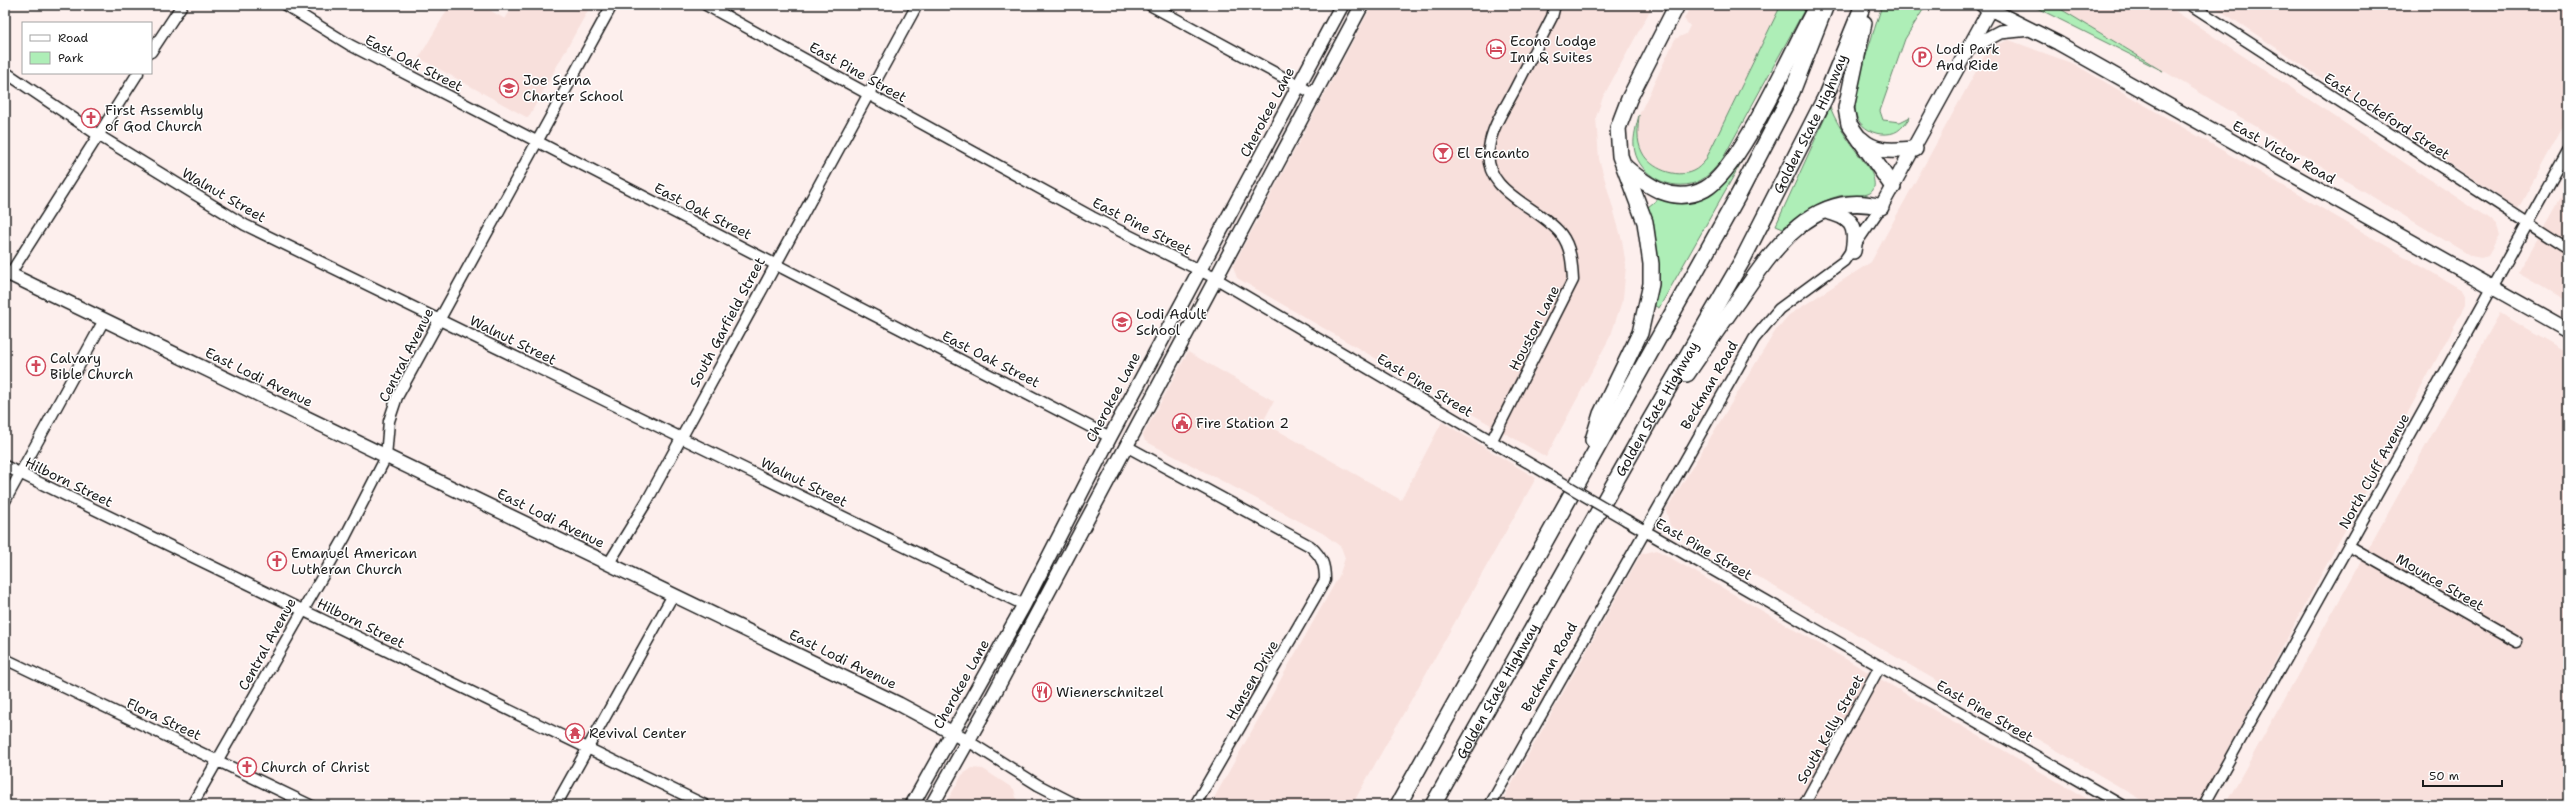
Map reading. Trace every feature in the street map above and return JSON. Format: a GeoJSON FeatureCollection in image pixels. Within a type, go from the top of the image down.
{"type":"FeatureCollection","features":[{"type":"Feature","properties":{"kind":"highway"},"geometry":{"type":"LineString","coordinates":[[1580,481],[1601,414],[1631,354],[1650,297],[1651,264],[1648,242],[1644,222],[1624,166],[1618,143],[1618,128],[1630,99],[1677,5]]}},
{"type":"Feature","properties":{"kind":"highway"},"geometry":{"type":"LineString","coordinates":[[1624,166],[1645,184],[1664,194],[1693,194],[1706,189],[1716,181],[1728,166],[1763,110],[1818,5]]}},
{"type":"Feature","properties":{"kind":"highway"},"geometry":{"type":"LineString","coordinates":[[1398,805],[1580,481],[1792,92],[1826,5]]}},
{"type":"Feature","properties":{"kind":"highway","name":"Golden State Highway"},"geometry":{"type":"LineString","coordinates":[[1433,805],[1650,420],[1742,261],[1799,154],[1825,98],[1864,5]]}},
{"type":"Feature","properties":{"kind":"highway"},"geometry":{"type":"LineString","coordinates":[[1869,5],[1846,108],[1849,124],[1854,133],[1893,187]]}},
{"type":"Feature","properties":{"kind":"highway"},"geometry":{"type":"LineString","coordinates":[[1854,133],[1865,143],[1878,149],[1891,151],[1915,148]]}},
{"type":"Feature","properties":{"kind":"highway"},"geometry":{"type":"LineString","coordinates":[[1650,420],[1678,388],[1768,257],[1788,234],[1806,220],[1845,204],[1866,202],[1881,207]]}},
{"type":"Feature","properties":{"kind":"highway"},"geometry":{"type":"LineString","coordinates":[[1826,211],[1841,215],[1850,222],[1854,230],[1853,251]]}},
{"type":"Feature","properties":{"kind":"main road","name":"Cherokee Lane"},"geometry":{"type":"LineString","coordinates":[[912,805],[1024,605],[1110,437],[1342,5]]}},
{"type":"Feature","properties":{"kind":"main road"},"geometry":{"type":"LineString","coordinates":[[932,805],[968,741],[1362,5]]}},
{"type":"Feature","properties":{"kind":"main road","name":"East Victor Road"},"geometry":{"type":"LineString","coordinates":[[1986,7],[2031,29],[2568,330]]}},
{"type":"Feature","properties":{"kind":"main road","name":"Beckman Road"},"geometry":{"type":"LineString","coordinates":[[1881,207],[1970,48],[1986,7]]}},
{"type":"Feature","properties":{"kind":"main road"},"geometry":{"type":"LineString","coordinates":[[1970,48],[2000,32],[2031,29]]}},
{"type":"Feature","properties":{"kind":"main road","name":"East Lodi Avenue"},"geometry":{"type":"LineString","coordinates":[[7,273],[386,457],[609,563],[953,732],[968,741]]}},
{"type":"Feature","properties":{"kind":"street"},"geometry":{"type":"LineString","coordinates":[[152,50],[182,5]]}},
{"type":"Feature","properties":{"kind":"street","name":"East Oak Street"},"geometry":{"type":"LineString","coordinates":[[285,5],[350,45],[1110,437]]}},
{"type":"Feature","properties":{"kind":"street","name":"Central Avenue"},"geometry":{"type":"LineString","coordinates":[[192,805],[345,537],[386,457],[389,421],[397,397],[612,5]]}},
{"type":"Feature","properties":{"kind":"street","name":"East Pine Street"},"geometry":{"type":"LineString","coordinates":[[706,5],[1073,206],[1198,271],[1215,278],[1453,417],[1491,442],[2121,805]]}},
{"type":"Feature","properties":{"kind":"street","name":"South Garfield Street"},"geometry":{"type":"LineString","coordinates":[[609,563],[681,439],[917,5]]}},
{"type":"Feature","properties":{"kind":"street"},"geometry":{"type":"LineString","coordinates":[[1150,5],[1314,94]]}},
{"type":"Feature","properties":{"kind":"street","name":"Houston Lane"},"geometry":{"type":"LineString","coordinates":[[1491,442],[1573,280],[1572,259],[1561,234],[1549,221],[1510,196],[1496,180],[1490,165],[1489,149],[1496,126],[1552,17],[1556,5]]}},
{"type":"Feature","properties":{"kind":"street","name":"East Lockeford Street"},"geometry":{"type":"LineString","coordinates":[[2191,5],[2499,206],[2528,222],[2568,249]]}},
{"type":"Feature","properties":{"kind":"street","name":"Walnut Street"},"geometry":{"type":"LineString","coordinates":[[5,72],[98,135],[245,225],[1024,605]]}},
{"type":"Feature","properties":{"kind":"street"},"geometry":{"type":"LineString","coordinates":[[7,273],[137,74]]}},
{"type":"Feature","properties":{"kind":"street","name":"North Cluff Avenue"},"geometry":{"type":"LineString","coordinates":[[2204,805],[2568,151]]}},
{"type":"Feature","properties":{"kind":"street","name":"Beckman Road"},"geometry":{"type":"LineString","coordinates":[[1490,805],[1644,530],[1765,323],[1779,309],[1824,278],[1853,251],[1881,207]]}},
{"type":"Feature","properties":{"kind":"street"},"geometry":{"type":"LineString","coordinates":[[5,501],[104,320]]}},
{"type":"Feature","properties":{"kind":"street","name":"Hansen Drive"},"geometry":{"type":"LineString","coordinates":[[1126,446],[1310,546],[1320,555],[1325,566],[1325,580],[1196,805]]}},
{"type":"Feature","properties":{"kind":"street","name":"Hilborn Street"},"geometry":{"type":"LineString","coordinates":[[5,466],[588,750],[705,805]]}},
{"type":"Feature","properties":{"kind":"street","name":"Mounce Street"},"geometry":{"type":"LineString","coordinates":[[2349,546],[2517,642]]}},
{"type":"Feature","properties":{"kind":"street"},"geometry":{"type":"LineString","coordinates":[[556,805],[673,595]]}},
{"type":"Feature","properties":{"kind":"street","name":"Flora Street"},"geometry":{"type":"LineString","coordinates":[[5,659],[310,805]]}},
{"type":"Feature","properties":{"kind":"street","name":"South Kelly Street"},"geometry":{"type":"LineString","coordinates":[[1804,805],[1880,666]]}},
{"type":"Feature","properties":{"kind":"street","name":"East Lodi Avenue"},"geometry":{"type":"LineString","coordinates":[[968,741],[1038,785],[1077,805]]}},
{"type":"Feature","properties":{"kind":"shaded area","name":"Joe Serna Charter School"},"geometry":{"type":"Polygon","coordinates":[[[450,5],[481,5],[505,19],[514,5],[591,5],[528,118],[419,58],[450,5]]]}},
{"type":"Feature","properties":{"kind":"shaded area"},"geometry":{"type":"Polygon","coordinates":[[[1372,5],[1653,5],[1603,97],[1596,117],[1599,159],[1622,240],[1626,266],[1623,298],[1611,335],[1546,457],[1237,278],[1233,266],[1372,5]]]}},
{"type":"Feature","properties":{"kind":"shaded area"},"geometry":{"type":"Polygon","coordinates":[[[1691,5],[1781,5],[1705,161],[1695,171],[1682,175],[1668,173],[1653,165],[1642,153],[1637,135],[1639,115],[1675,39],[1686,34],[1690,26],[1684,19],[1691,5]]]}},
{"type":"Feature","properties":{"kind":"shaded area"},"geometry":{"type":"Polygon","coordinates":[[[2054,5],[2166,5],[2488,218],[2497,226],[2500,235],[2488,256],[2481,258],[2471,256],[2054,5]]]}},
{"type":"Feature","properties":{"kind":"shaded area"},"geometry":{"type":"Polygon","coordinates":[[[2212,5],[2568,5],[2568,118],[2518,209],[2212,5]]]}},
{"type":"Feature","properties":{"kind":"shaded area"},"geometry":{"type":"Polygon","coordinates":[[[2009,40],[2074,64],[2462,290],[2466,297],[2466,304],[2198,805],[2151,805],[1670,526],[1666,510],[1776,330],[1789,315],[1871,262],[1986,53],[1995,45],[2009,40]]]}},
{"type":"Feature","properties":{"kind":"shaded area"},"geometry":{"type":"Polygon","coordinates":[[[2568,185],[2568,302],[2518,273],[2568,185]]]}},
{"type":"Feature","properties":{"kind":"shaded area"},"geometry":{"type":"Polygon","coordinates":[[[2500,313],[2568,353],[2568,805],[2225,805],[2500,313]]]}},
{"type":"Feature","properties":{"kind":"shaded area"},"geometry":{"type":"Polygon","coordinates":[[[1188,352],[1274,401],[1263,422],[1401,500],[1442,422],[1536,478],[1352,805],[1210,805],[1339,576],[1345,558],[1341,547],[1324,534],[1145,441],[1143,435],[1188,352]]]}},
{"type":"Feature","properties":{"kind":"shaded area"},"geometry":{"type":"Polygon","coordinates":[[[1657,550],[2098,805],[1500,805],[1641,554],[1657,550]]]}},
{"type":"Feature","properties":{"kind":"shaded area"},"geometry":{"type":"Polygon","coordinates":[[[972,768],[983,769],[1014,789],[1017,801],[1014,805],[945,805],[962,775],[972,768]]]}},
{"type":"Feature","properties":{"kind":"green space"},"geometry":{"type":"Polygon","coordinates":[[[1781,5],[1807,5],[1722,160],[1705,178],[1691,184],[1671,184],[1654,177],[1646,171],[1640,164],[1634,146],[1635,130],[1639,115],[1638,134],[1640,147],[1646,158],[1651,163],[1664,171],[1679,174],[1687,173],[1698,168],[1705,161],[1781,5]]]}},
{"type":"Feature","properties":{"kind":"green space"},"geometry":{"type":"Polygon","coordinates":[[[1882,5],[1926,5],[1905,39],[1880,111],[1883,120],[1900,122],[1910,117],[1898,131],[1891,134],[1873,132],[1862,125],[1857,119],[1855,105],[1864,61],[1882,5]]]}},
{"type":"Feature","properties":{"kind":"green space"},"geometry":{"type":"Polygon","coordinates":[[[2031,5],[2054,5],[2163,71],[2031,5]]]}},
{"type":"Feature","properties":{"kind":"green space"},"geometry":{"type":"Polygon","coordinates":[[[1830,107],[1843,133],[1871,172],[1874,180],[1874,187],[1872,191],[1865,195],[1843,195],[1816,205],[1783,228],[1776,225],[1830,107]]]}},
{"type":"Feature","properties":{"kind":"green space"},"geometry":{"type":"Polygon","coordinates":[[[1739,158],[1742,161],[1659,308],[1653,305],[1657,267],[1656,245],[1648,207],[1658,199],[1673,202],[1685,202],[1695,199],[1704,194],[1713,186],[1739,158]]]}},
{"type":"Feature","properties":{"kind":"place","name":"Econo Lodge Inn & Suites"},"geometry":{"type":"Point","coordinates":[1496,49]}},
{"type":"Feature","properties":{"kind":"place","name":"Lodi Park And Ride"},"geometry":{"type":"Point","coordinates":[1922,57]}},
{"type":"Feature","properties":{"kind":"place","name":"Joe Serna Charter School"},"geometry":{"type":"Point","coordinates":[509,88]}},
{"type":"Feature","properties":{"kind":"place","name":"First Assembly of God Church"},"geometry":{"type":"Point","coordinates":[91,118]}},
{"type":"Feature","properties":{"kind":"place","name":"El Encanto"},"geometry":{"type":"Point","coordinates":[1443,153]}},
{"type":"Feature","properties":{"kind":"place","name":"Lodi Adult School"},"geometry":{"type":"Point","coordinates":[1122,322]}},
{"type":"Feature","properties":{"kind":"place","name":"Calvary Bible Church"},"geometry":{"type":"Point","coordinates":[36,366]}},
{"type":"Feature","properties":{"kind":"place","name":"Fire Station 2"},"geometry":{"type":"Point","coordinates":[1182,423]}},
{"type":"Feature","properties":{"kind":"place","name":"Emanuel American Lutheran Church"},"geometry":{"type":"Point","coordinates":[277,561]}},
{"type":"Feature","properties":{"kind":"place","name":"Wienerschnitzel"},"geometry":{"type":"Point","coordinates":[1042,692]}},
{"type":"Feature","properties":{"kind":"place","name":"Revival Center"},"geometry":{"type":"Point","coordinates":[575,733]}},
{"type":"Feature","properties":{"kind":"place","name":"Church of Christ"},"geometry":{"type":"Point","coordinates":[247,767]}}]}
